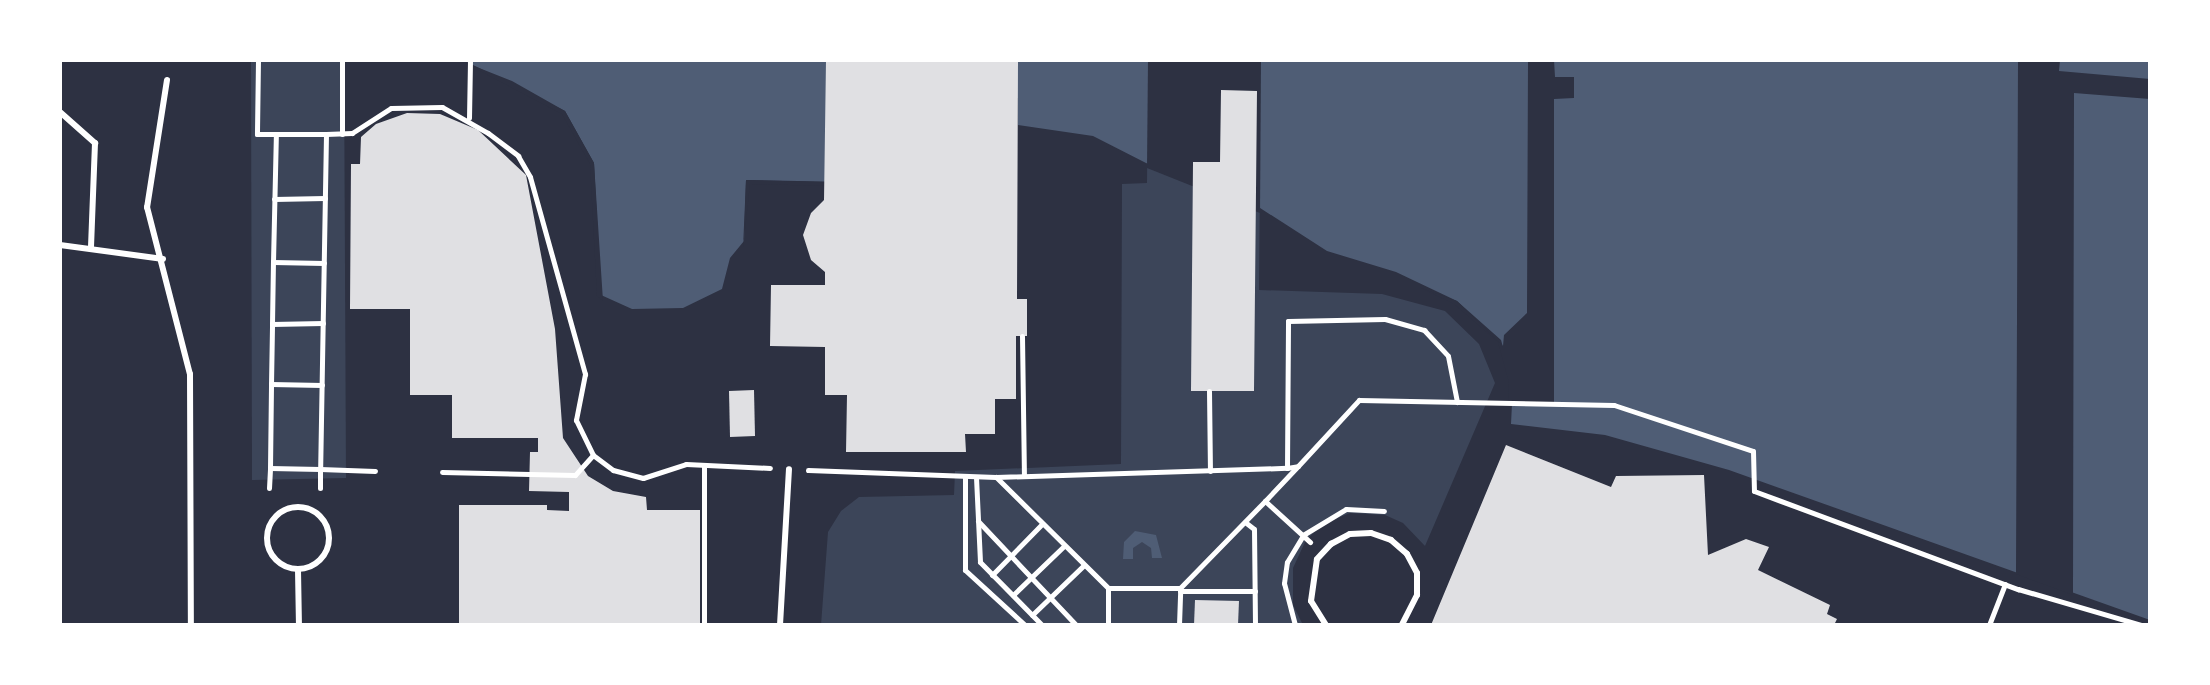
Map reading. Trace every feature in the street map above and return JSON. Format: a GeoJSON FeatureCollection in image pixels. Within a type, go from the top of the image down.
{"type":"FeatureCollection","features":[{"type":"Feature","properties":{"kind":"lane"},"geometry":{"type":"LineString","coordinates":[[167,80],[147,207],[148,226],[163,259],[190,374],[191,625]]}},
{"type":"Feature","properties":{"kind":"lane"},"geometry":{"type":"LineString","coordinates":[[60,112],[95,143],[91,249]]}},
{"type":"Feature","properties":{"kind":"lane"},"geometry":{"type":"LineString","coordinates":[[60,245],[163,259]]}},
{"type":"Feature","properties":{"kind":"lane"},"geometry":{"type":"LineString","coordinates":[[780,625],[789,469]]}},
{"type":"Feature","properties":{"kind":"lane"},"geometry":{"type":"LineString","coordinates":[[298,507],[320,516],[329,539],[320,561],[298,570],[275,561],[266,538],[275,516],[298,507]]}},
{"type":"Feature","properties":{"kind":"lane"},"geometry":{"type":"LineString","coordinates":[[1326,625],[1310,593],[1323,553],[1350,534],[1371,533],[1391,540],[1407,554],[1417,573],[1417,595],[1402,625]]}},
{"type":"Feature","properties":{"kind":"lane"},"geometry":{"type":"LineString","coordinates":[[298,570],[299,625]]}},
{"type":"Feature","properties":{"kind":"path"},"geometry":{"type":"LineString","coordinates":[[258,60],[257,134],[342,134],[391,108],[412,104],[442,107],[469,118],[518,156],[530,177],[585,374],[576,420],[593,455],[613,470],[643,478],[686,464],[996,477],[1298,466]]}},
{"type":"Feature","properties":{"kind":"path"},"geometry":{"type":"LineString","coordinates":[[342,60],[342,134]]}},
{"type":"Feature","properties":{"kind":"path"},"geometry":{"type":"LineString","coordinates":[[469,118],[470,60]]}},
{"type":"Feature","properties":{"kind":"path"},"geometry":{"type":"LineString","coordinates":[[269,488],[276,134]]}},
{"type":"Feature","properties":{"kind":"path"},"geometry":{"type":"LineString","coordinates":[[320,488],[326,134]]}},
{"type":"Feature","properties":{"kind":"path"},"geometry":{"type":"LineString","coordinates":[[274,199],[325,198]]}},
{"type":"Feature","properties":{"kind":"path"},"geometry":{"type":"LineString","coordinates":[[273,262],[324,263]]}},
{"type":"Feature","properties":{"kind":"path"},"geometry":{"type":"LineString","coordinates":[[1287,468],[1288,321],[1385,319],[1424,330],[1448,356],[1457,402]]}},
{"type":"Feature","properties":{"kind":"path"},"geometry":{"type":"LineString","coordinates":[[272,324],[323,323]]}},
{"type":"Feature","properties":{"kind":"path"},"geometry":{"type":"LineString","coordinates":[[1022,336],[1024,476]]}},
{"type":"Feature","properties":{"kind":"path"},"geometry":{"type":"LineString","coordinates":[[271,384],[322,385]]}},
{"type":"Feature","properties":{"kind":"path"},"geometry":{"type":"LineString","coordinates":[[1209,391],[1210,471]]}},
{"type":"Feature","properties":{"kind":"path"},"geometry":{"type":"LineString","coordinates":[[1179,625],[1180,589],[1359,400],[1614,405],[1753,451],[1754,491],[2005,584],[2045,593],[2141,625]]}},
{"type":"Feature","properties":{"kind":"path"},"geometry":{"type":"LineString","coordinates":[[442,472],[575,475],[593,455]]}},
{"type":"Feature","properties":{"kind":"path"},"geometry":{"type":"LineString","coordinates":[[704,465],[704,625]]}},
{"type":"Feature","properties":{"kind":"path"},"geometry":{"type":"LineString","coordinates":[[270,468],[375,471]]}},
{"type":"Feature","properties":{"kind":"path"},"geometry":{"type":"LineString","coordinates":[[965,476],[965,570],[1025,625]]}},
{"type":"Feature","properties":{"kind":"path"},"geometry":{"type":"LineString","coordinates":[[976,477],[980,562],[1042,625]]}},
{"type":"Feature","properties":{"kind":"path"},"geometry":{"type":"LineString","coordinates":[[996,477],[1108,588],[1255,591]]}},
{"type":"Feature","properties":{"kind":"path"},"geometry":{"type":"LineString","coordinates":[[1265,501],[1323,553]]}},
{"type":"Feature","properties":{"kind":"path"},"geometry":{"type":"LineString","coordinates":[[978,520],[1076,625]]}},
{"type":"Feature","properties":{"kind":"path"},"geometry":{"type":"LineString","coordinates":[[1245,522],[1254,529],[1255,625]]}},
{"type":"Feature","properties":{"kind":"path"},"geometry":{"type":"LineString","coordinates":[[992,575],[1042,524]]}},
{"type":"Feature","properties":{"kind":"path"},"geometry":{"type":"LineString","coordinates":[[1013,595],[1064,546]]}},
{"type":"Feature","properties":{"kind":"path"},"geometry":{"type":"LineString","coordinates":[[1032,615],[1084,565]]}},
{"type":"Feature","properties":{"kind":"path"},"geometry":{"type":"LineString","coordinates":[[1989,625],[2005,584]]}},
{"type":"Feature","properties":{"kind":"path"},"geometry":{"type":"LineString","coordinates":[[1108,588],[1108,625]]}},
{"type":"Feature","properties":{"kind":"shaded area"},"geometry":{"type":"Polygon","coordinates":[[[251,60],[344,60],[346,478],[252,480],[251,60]]]}},
{"type":"Feature","properties":{"kind":"shaded area"},"geometry":{"type":"Polygon","coordinates":[[[463,60],[2150,60],[2150,620],[1729,470],[1605,435],[1511,424],[1513,383],[1501,340],[1457,301],[1396,272],[1327,251],[1257,206],[1146,163],[1093,136],[1018,125],[1018,98],[847,100],[846,182],[746,180],[744,241],[730,258],[722,289],[683,308],[632,309],[601,295],[594,163],[565,111],[463,60]]]}},
{"type":"Feature","properties":{"kind":"shaded area"},"geometry":{"type":"Polygon","coordinates":[[[1148,60],[1261,60],[1259,290],[1382,294],[1445,311],[1479,344],[1495,383],[1425,546],[1403,523],[1385,515],[1350,513],[1323,524],[1306,540],[1293,568],[1293,605],[1303,625],[821,625],[828,532],[841,511],[859,497],[954,495],[955,471],[1121,464],[1122,184],[1147,183],[1148,60]]]}},
{"type":"Feature","properties":{"kind":"shaded area"},"geometry":{"type":"Polygon","coordinates":[[[1135,531],[1156,535],[1162,558],[1152,558],[1151,548],[1142,542],[1133,548],[1133,559],[1123,559],[1124,542],[1135,531]]]}},
{"type":"Feature","properties":{"kind":"pier"},"geometry":{"type":"Polygon","coordinates":[[[459,60],[512,81],[565,111],[594,163],[603,301],[597,296],[590,164],[562,114],[459,60]]]}},
{"type":"Feature","properties":{"kind":"pier"},"geometry":{"type":"Polygon","coordinates":[[[1148,60],[1261,60],[1260,213],[1147,168],[1148,60]]]}},
{"type":"Feature","properties":{"kind":"pier"},"geometry":{"type":"Polygon","coordinates":[[[1528,60],[1554,60],[1555,77],[1574,77],[1574,98],[1554,99],[1554,404],[1508,403],[1509,383],[1498,342],[1454,304],[1421,288],[1457,301],[1503,346],[1504,335],[1527,313],[1528,60]]]}},
{"type":"Feature","properties":{"kind":"pier"},"geometry":{"type":"Polygon","coordinates":[[[2018,60],[2060,60],[2059,71],[2150,79],[2150,99],[2074,93],[2073,595],[2016,574],[2018,60]]]}},
{"type":"Feature","properties":{"kind":"pier"},"geometry":{"type":"Polygon","coordinates":[[[746,180],[825,182],[825,186],[750,184],[743,248],[746,180]]]}},
{"type":"Feature","properties":{"kind":"building"},"geometry":{"type":"Polygon","coordinates":[[[826,60],[1018,60],[1017,299],[1027,299],[1027,336],[1016,336],[1016,399],[995,399],[995,434],[965,434],[966,452],[846,452],[847,395],[825,395],[825,347],[770,346],[771,285],[825,285],[825,272],[811,260],[803,235],[811,213],[824,200],[826,60]]]}},
{"type":"Feature","properties":{"kind":"building"},"geometry":{"type":"Polygon","coordinates":[[[1221,90],[1257,91],[1254,391],[1191,391],[1193,162],[1220,162],[1221,90]]]}},
{"type":"Feature","properties":{"kind":"building"},"geometry":{"type":"Polygon","coordinates":[[[407,113],[440,114],[478,130],[526,175],[555,329],[563,438],[588,476],[613,491],[646,497],[647,510],[700,510],[700,625],[459,625],[459,505],[547,505],[547,510],[569,511],[569,492],[529,491],[530,452],[538,452],[538,438],[452,438],[452,395],[410,395],[410,309],[350,309],[351,164],[360,164],[361,137],[376,124],[407,113]]]}},
{"type":"Feature","properties":{"kind":"building"},"geometry":{"type":"Polygon","coordinates":[[[754,390],[755,436],[730,437],[729,391],[754,390]]]}},
{"type":"Feature","properties":{"kind":"building"},"geometry":{"type":"Polygon","coordinates":[[[1506,445],[1611,487],[1616,476],[1704,475],[1708,555],[1746,539],[1769,547],[1758,570],[1830,605],[1827,614],[1837,619],[1834,625],[1431,625],[1506,445]]]}},
{"type":"Feature","properties":{"kind":"building"},"geometry":{"type":"Polygon","coordinates":[[[1195,600],[1239,601],[1238,625],[1194,625],[1195,600]]]}}]}
